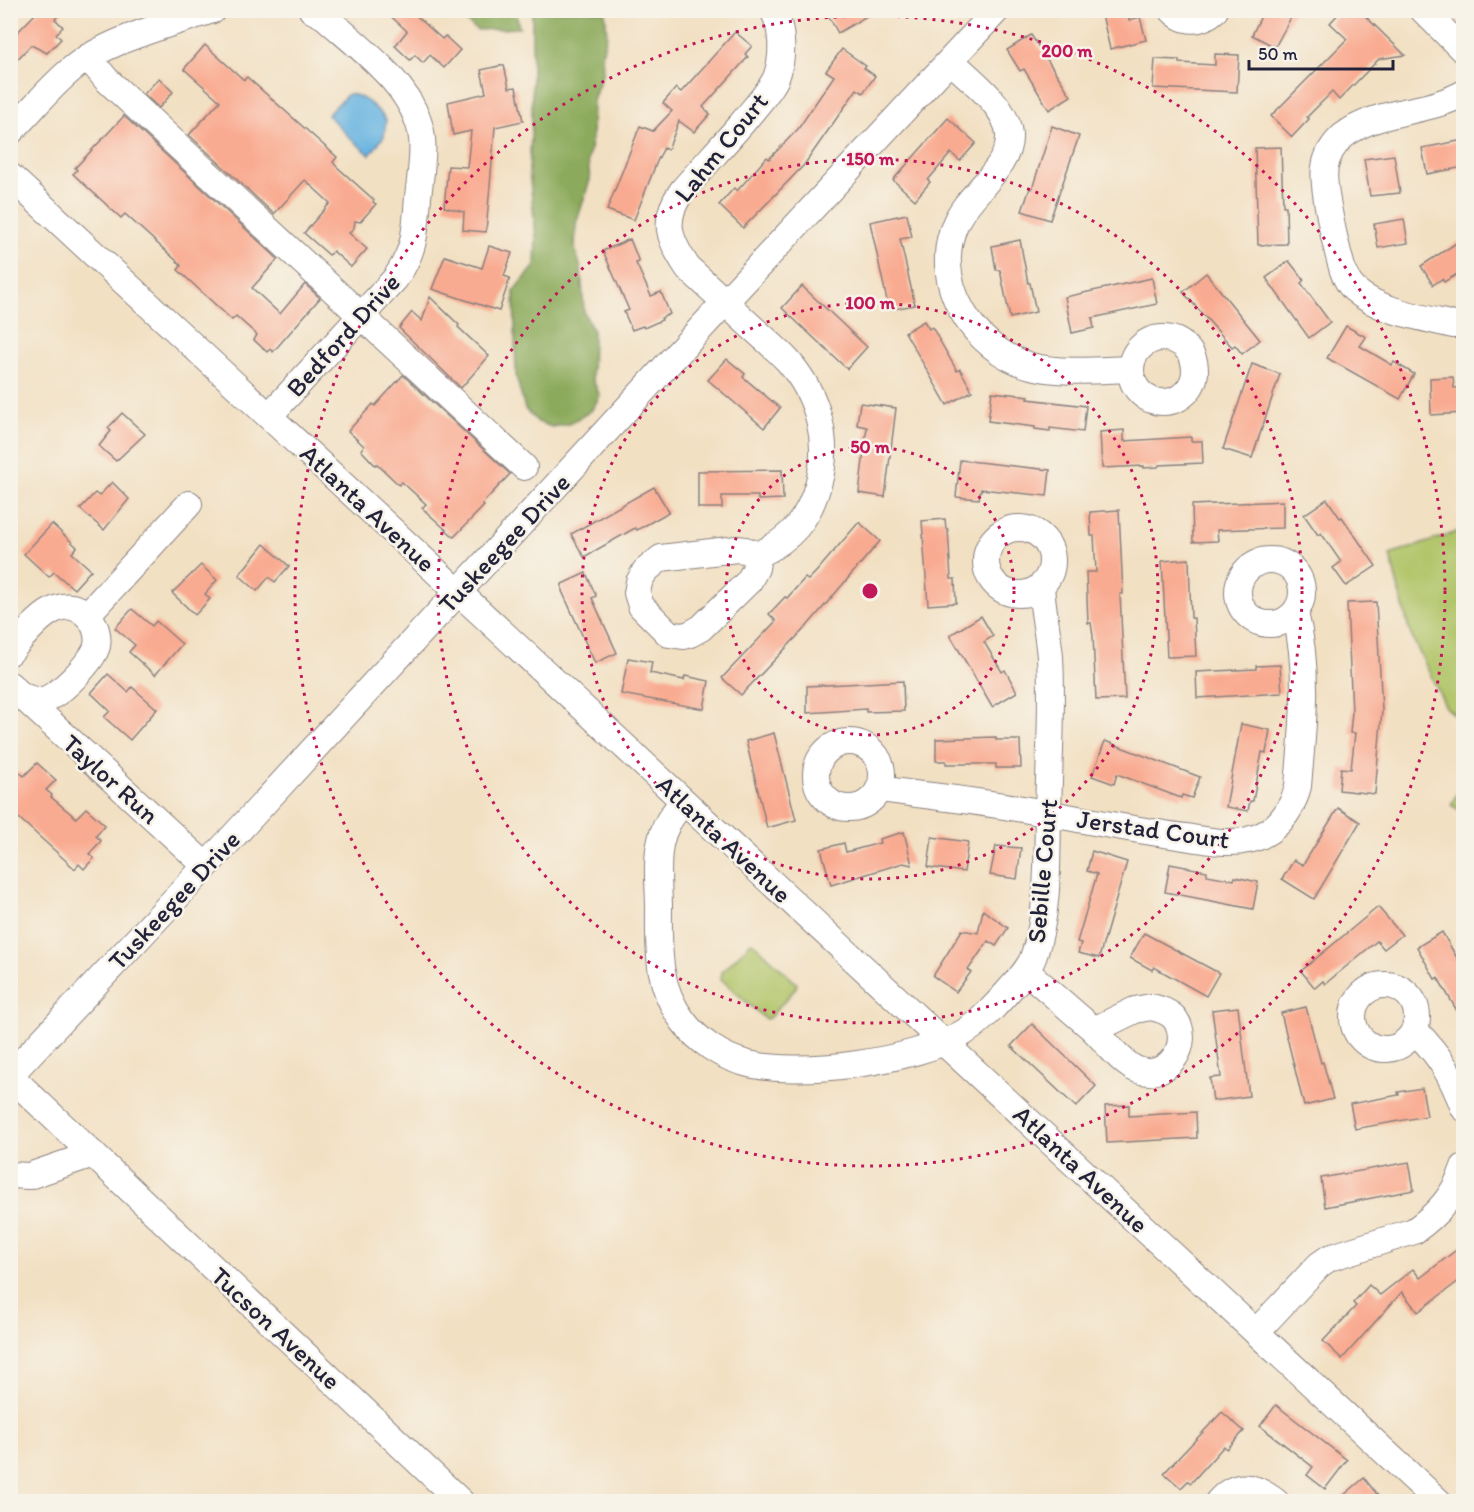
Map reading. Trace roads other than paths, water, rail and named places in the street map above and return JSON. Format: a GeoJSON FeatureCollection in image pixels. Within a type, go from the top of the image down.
{"type":"FeatureCollection","features":[{"type":"Feature","properties":{"kind":"street"},"geometry":{"type":"LineString","coordinates":[[10,132],[72,69],[88,57],[144,33],[213,10]]}},
{"type":"Feature","properties":{"kind":"street","name":"Bedford Drive"},"geometry":{"type":"LineString","coordinates":[[269,416],[395,279],[408,261],[414,240],[423,151],[422,137],[410,101],[397,83],[324,16],[312,10]]}},
{"type":"Feature","properties":{"kind":"street","name":"Lahm Court"},"geometry":{"type":"LineString","coordinates":[[758,555],[788,538],[804,519],[813,501],[820,479],[823,457],[820,418],[804,383],[789,362],[687,268],[676,251],[670,234],[669,217],[681,191],[758,105],[776,77],[781,57],[781,40],[778,21],[773,10]]}},
{"type":"Feature","properties":{"kind":"street","name":"Tuskeegee Drive"},"geometry":{"type":"LineString","coordinates":[[10,1075],[997,10]]}},
{"type":"Feature","properties":{"kind":"street"},"geometry":{"type":"LineString","coordinates":[[1172,10],[1175,14],[1189,20],[1199,20],[1215,10]]}},
{"type":"Feature","properties":{"kind":"street"},"geometry":{"type":"LineString","coordinates":[[1423,10],[1464,51]]}},
{"type":"Feature","properties":{"kind":"street"},"geometry":{"type":"LineString","coordinates":[[88,57],[106,79],[524,467]]}},
{"type":"Feature","properties":{"kind":"street"},"geometry":{"type":"LineString","coordinates":[[951,61],[999,110],[1010,133],[1006,156],[970,199],[955,224],[948,260],[950,278],[961,311],[990,344],[1017,361],[1058,370],[1131,369]]}},
{"type":"Feature","properties":{"kind":"street"},"geometry":{"type":"LineString","coordinates":[[1460,325],[1369,301],[1353,289],[1343,273],[1325,185],[1324,167],[1333,146],[1354,129],[1370,122],[1450,101],[1464,93]]}},
{"type":"Feature","properties":{"kind":"street","name":"Atlanta Avenue"},"geometry":{"type":"LineString","coordinates":[[10,176],[1440,1502]]}},
{"type":"Feature","properties":{"kind":"street"},"geometry":{"type":"LineString","coordinates":[[10,652],[46,614],[54,609],[73,608],[87,615],[189,504]]}},
{"type":"Feature","properties":{"kind":"street"},"geometry":{"type":"LineString","coordinates":[[737,549],[758,555],[756,568],[749,581],[701,628],[690,634],[683,636],[669,634],[641,606],[637,593],[639,582],[645,571],[661,558],[737,549]]}},
{"type":"Feature","properties":{"kind":"street","name":"Sebille Court"},"geometry":{"type":"LineString","coordinates":[[684,802],[668,819],[658,849],[660,969],[672,1003],[683,1022],[696,1035],[724,1055],[742,1063],[771,1068],[831,1068],[908,1053],[943,1042],[970,1028],[1026,971],[1034,957],[1043,915],[1048,858],[1050,658],[1041,587]]}},
{"type":"Feature","properties":{"kind":"street","name":"Jerstad Court"},"geometry":{"type":"LineString","coordinates":[[879,789],[1048,813],[1146,832],[1222,842],[1251,840],[1273,828],[1288,813],[1298,786],[1305,692],[1304,655],[1295,613]]}},
{"type":"Feature","properties":{"kind":"street","name":"Taylor Run"},"geometry":{"type":"LineString","coordinates":[[13,689],[31,700],[44,700],[56,695],[93,655],[97,645],[93,622],[87,615]]}},
{"type":"Feature","properties":{"kind":"street","name":"Taylor Run"},"geometry":{"type":"LineString","coordinates":[[13,689],[206,866]]}},
{"type":"Feature","properties":{"kind":"street"},"geometry":{"type":"LineString","coordinates":[[1026,971],[1094,1030]]}},
{"type":"Feature","properties":{"kind":"street"},"geometry":{"type":"LineString","coordinates":[[1415,1030],[1446,1067],[1464,1108]]}},
{"type":"Feature","properties":{"kind":"street","name":"Tucson Avenue"},"geometry":{"type":"LineString","coordinates":[[10,1075],[460,1502]]}},
{"type":"Feature","properties":{"kind":"street"},"geometry":{"type":"LineString","coordinates":[[10,1175],[29,1176],[93,1154]]}},
{"type":"Feature","properties":{"kind":"street"},"geometry":{"type":"LineString","coordinates":[[1257,1331],[1324,1262],[1337,1254],[1414,1231],[1448,1200],[1455,1190],[1464,1167]]}},
{"type":"Feature","properties":{"kind":"street"},"geometry":{"type":"LineString","coordinates":[[1218,1502],[1225,1494],[1240,1487],[1256,1489],[1276,1502]]}},
{"type":"Feature","properties":{"kind":"water"},"geometry":{"type":"Polygon","coordinates":[[[348,94],[364,99],[386,120],[384,136],[370,155],[328,115],[348,94]]]}}]}
